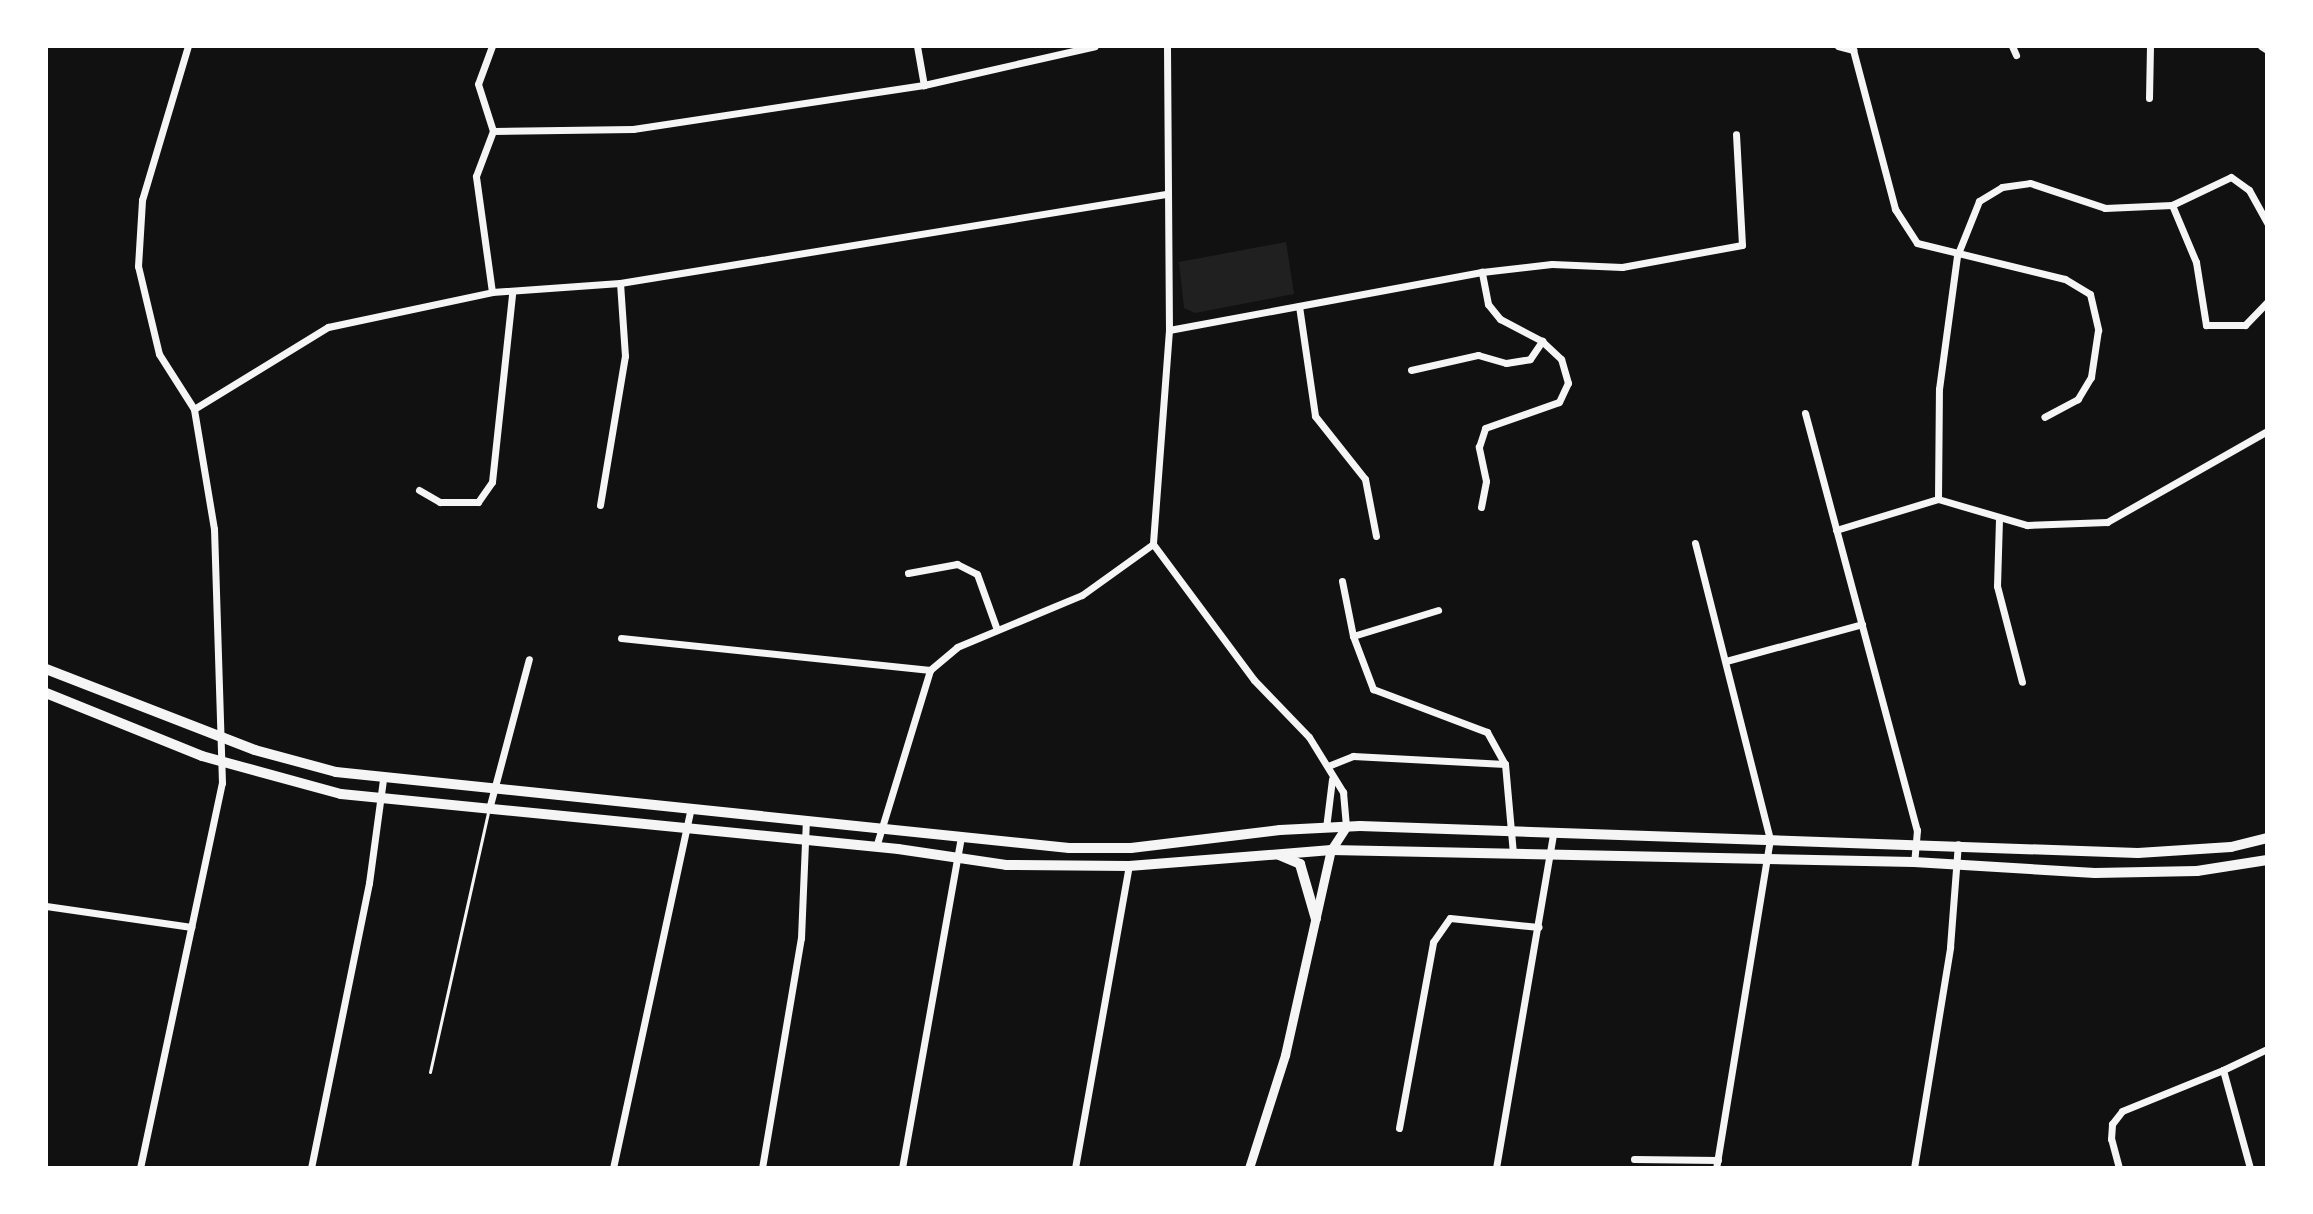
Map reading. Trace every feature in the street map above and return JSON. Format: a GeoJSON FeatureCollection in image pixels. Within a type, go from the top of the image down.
{"type":"FeatureCollection","features":[{"type":"Feature","properties":{"kind":"main road"},"geometry":{"type":"LineString","coordinates":[[46,669],[222,739],[304,765],[383,779],[691,807],[1069,848],[1131,848],[1346,827],[1916,842],[2138,853],[2231,847],[2267,838]]}},
{"type":"Feature","properties":{"kind":"main road"},"geometry":{"type":"LineString","coordinates":[[46,693],[223,762],[301,785],[380,799],[876,847],[1006,865],[1129,866],[1270,852],[1331,850],[1914,862],[2137,873],[2197,871],[2267,860]]}},
{"type":"Feature","properties":{"kind":"main road"},"geometry":{"type":"LineString","coordinates":[[1249,1168],[1285,1055],[1331,850],[1346,827]]}},
{"type":"Feature","properties":{"kind":"main road"},"geometry":{"type":"LineString","coordinates":[[1326,828],[1331,850]]}},
{"type":"Feature","properties":{"kind":"main road"},"geometry":{"type":"LineString","coordinates":[[1270,852],[1300,864],[1316,919]]}},
{"type":"Feature","properties":{"kind":"street"},"geometry":{"type":"LineString","coordinates":[[140,1168],[223,762],[214,529],[194,409],[159,354],[138,266],[142,200],[188,46]]}},
{"type":"Feature","properties":{"kind":"street"},"geometry":{"type":"LineString","coordinates":[[492,46],[478,84],[493,131],[476,176],[492,292]]}},
{"type":"Feature","properties":{"kind":"street"},"geometry":{"type":"LineString","coordinates":[[917,46],[924,85]]}},
{"type":"Feature","properties":{"kind":"street"},"geometry":{"type":"LineString","coordinates":[[493,131],[633,129],[924,85],[1095,46]]}},
{"type":"Feature","properties":{"kind":"street"},"geometry":{"type":"LineString","coordinates":[[1167,46],[1169,330],[1153,544],[1254,680],[1309,737],[1328,766],[1332,779],[1343,792],[1346,827]]}},
{"type":"Feature","properties":{"kind":"street"},"geometry":{"type":"LineString","coordinates":[[1838,46],[1852,48],[1895,209],[1917,243],[1957,256],[2065,279],[2090,294],[2098,330],[2091,377],[2078,399],[2044,417]]}},
{"type":"Feature","properties":{"kind":"street"},"geometry":{"type":"LineString","coordinates":[[2012,46],[2016,55]]}},
{"type":"Feature","properties":{"kind":"street"},"geometry":{"type":"LineString","coordinates":[[2149,98],[2150,46]]}},
{"type":"Feature","properties":{"kind":"street"},"geometry":{"type":"LineString","coordinates":[[2261,46],[2267,50]]}},
{"type":"Feature","properties":{"kind":"street"},"geometry":{"type":"LineString","coordinates":[[1169,330],[1482,272],[1552,264],[1622,267],[1742,245],[1736,134]]}},
{"type":"Feature","properties":{"kind":"street"},"geometry":{"type":"LineString","coordinates":[[1938,499],[1939,389],[1957,256],[1979,201],[2002,187],[2030,183],[2105,208],[2172,205],[2231,177],[2249,190],[2267,223]]}},
{"type":"Feature","properties":{"kind":"street"},"geometry":{"type":"LineString","coordinates":[[194,409],[328,327],[492,292],[512,294],[620,283],[1166,194]]}},
{"type":"Feature","properties":{"kind":"street"},"geometry":{"type":"LineString","coordinates":[[2172,205],[2196,262],[2206,325],[2245,325],[2267,302]]}},
{"type":"Feature","properties":{"kind":"street"},"geometry":{"type":"LineString","coordinates":[[1481,507],[1486,481],[1479,447],[1485,428],[1559,402],[1568,383],[1561,359],[1542,341],[1500,319],[1488,304],[1482,272]]}},
{"type":"Feature","properties":{"kind":"street"},"geometry":{"type":"LineString","coordinates":[[600,505],[625,356],[620,283]]}},
{"type":"Feature","properties":{"kind":"street"},"geometry":{"type":"LineString","coordinates":[[419,490],[440,502],[478,502],[492,482],[512,294]]}},
{"type":"Feature","properties":{"kind":"street"},"geometry":{"type":"LineString","coordinates":[[1299,306],[1315,416],[1365,479],[1376,536]]}},
{"type":"Feature","properties":{"kind":"street"},"geometry":{"type":"LineString","coordinates":[[1411,370],[1478,355],[1506,363],[1530,359],[1542,341]]}},
{"type":"Feature","properties":{"kind":"street"},"geometry":{"type":"LineString","coordinates":[[1805,413],[1916,842],[1914,862]]}},
{"type":"Feature","properties":{"kind":"street"},"geometry":{"type":"LineString","coordinates":[[1836,530],[1938,499],[2027,525],[2107,522],[2267,431]]}},
{"type":"Feature","properties":{"kind":"street"},"geometry":{"type":"LineString","coordinates":[[1999,519],[1997,586],[2022,682]]}},
{"type":"Feature","properties":{"kind":"street"},"geometry":{"type":"LineString","coordinates":[[1634,1159],[1717,1164],[1770,839],[1695,543]]}},
{"type":"Feature","properties":{"kind":"street"},"geometry":{"type":"LineString","coordinates":[[876,847],[879,827],[930,670],[957,647],[1082,595],[1153,544]]}},
{"type":"Feature","properties":{"kind":"street"},"geometry":{"type":"LineString","coordinates":[[908,573],[957,564],[977,574],[997,630]]}},
{"type":"Feature","properties":{"kind":"street"},"geometry":{"type":"LineString","coordinates":[[1342,581],[1353,636],[1373,689],[1487,732],[1505,764],[1513,853]]}},
{"type":"Feature","properties":{"kind":"street"},"geometry":{"type":"LineString","coordinates":[[1353,636],[1438,610]]}},
{"type":"Feature","properties":{"kind":"street"},"geometry":{"type":"LineString","coordinates":[[1726,661],[1862,624]]}},
{"type":"Feature","properties":{"kind":"street"},"geometry":{"type":"LineString","coordinates":[[621,638],[930,670]]}},
{"type":"Feature","properties":{"kind":"street"},"geometry":{"type":"LineString","coordinates":[[489,809],[529,659]]}},
{"type":"Feature","properties":{"kind":"street"},"geometry":{"type":"LineString","coordinates":[[1328,766],[1353,756],[1505,764]]}},
{"type":"Feature","properties":{"kind":"street"},"geometry":{"type":"LineString","coordinates":[[311,1168],[369,883],[383,779]]}},
{"type":"Feature","properties":{"kind":"street"},"geometry":{"type":"LineString","coordinates":[[1326,828],[1332,779]]}},
{"type":"Feature","properties":{"kind":"street"},"geometry":{"type":"LineString","coordinates":[[613,1168],[691,807]]}},
{"type":"Feature","properties":{"kind":"street"},"geometry":{"type":"LineString","coordinates":[[762,1168],[801,938],[806,820]]}},
{"type":"Feature","properties":{"kind":"street"},"geometry":{"type":"LineString","coordinates":[[1496,1168],[1553,833]]}},
{"type":"Feature","properties":{"kind":"street"},"geometry":{"type":"LineString","coordinates":[[902,1168],[961,836]]}},
{"type":"Feature","properties":{"kind":"street"},"geometry":{"type":"LineString","coordinates":[[1914,1168],[1950,947],[1958,844]]}},
{"type":"Feature","properties":{"kind":"street"},"geometry":{"type":"LineString","coordinates":[[1075,1168],[1129,866]]}},
{"type":"Feature","properties":{"kind":"street"},"geometry":{"type":"LineString","coordinates":[[46,906],[191,927]]}},
{"type":"Feature","properties":{"kind":"street"},"geometry":{"type":"LineString","coordinates":[[1399,1128],[1433,942],[1450,918],[1539,927]]}},
{"type":"Feature","properties":{"kind":"street"},"geometry":{"type":"LineString","coordinates":[[2119,1168],[2111,1139],[2112,1124],[2122,1111],[2267,1049]]}},
{"type":"Feature","properties":{"kind":"street"},"geometry":{"type":"LineString","coordinates":[[2223,1070],[2250,1168]]}},
{"type":"Feature","properties":{"kind":"lane"},"geometry":{"type":"LineString","coordinates":[[430,1072],[489,809]]}},
{"type":"Feature","properties":{"kind":"shaded area"},"geometry":{"type":"Polygon","coordinates":[[[1286,242],[1294,294],[1195,313],[1184,308],[1179,262],[1286,242]]]}}]}
